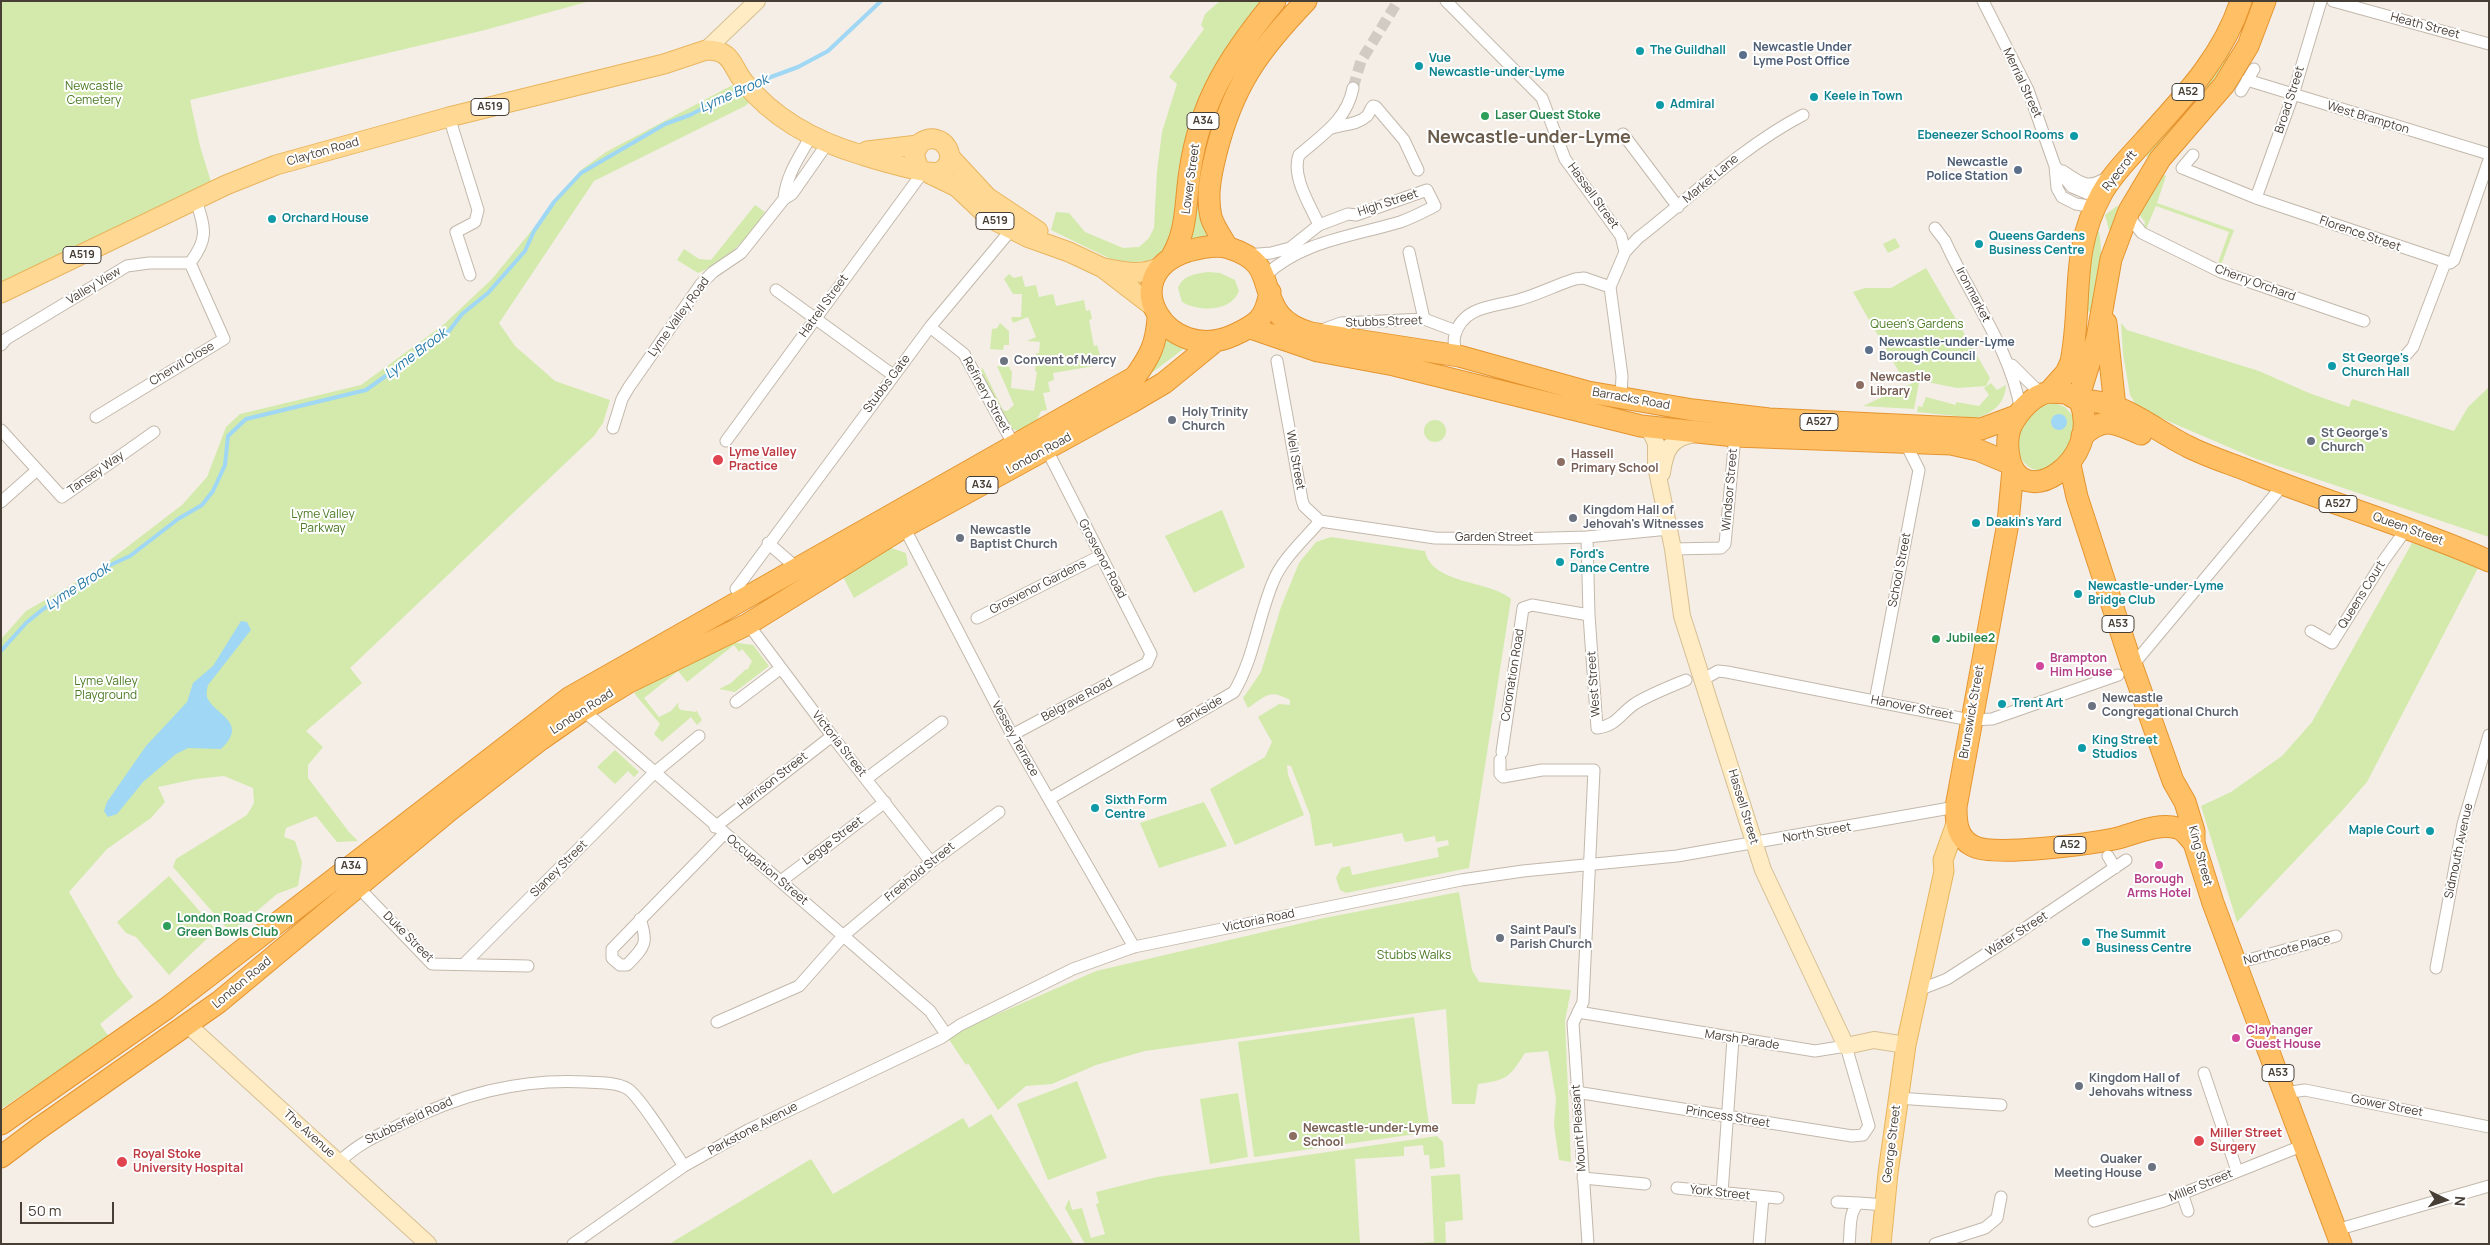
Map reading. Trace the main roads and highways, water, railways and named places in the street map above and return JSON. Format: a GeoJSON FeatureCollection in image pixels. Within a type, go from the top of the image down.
{"type":"FeatureCollection","features":[{"type":"Feature","properties":{"kind":"highway","name":"Lower Street"},"geometry":{"type":"LineString","coordinates":[[1166,262],[1180,243],[1185,226],[1190,171],[1197,139],[1212,95],[1225,67],[1244,38],[1275,1]]}},
{"type":"Feature","properties":{"kind":"highway","name":"Lower Street"},"geometry":{"type":"LineString","coordinates":[[1237,251],[1214,224],[1210,201],[1210,177],[1221,133],[1232,102],[1250,67],[1269,40],[1306,1]]}},
{"type":"Feature","properties":{"kind":"highway","name":"Ryecroft"},"geometry":{"type":"LineString","coordinates":[[2047,392],[2066,373],[2071,362],[2075,334],[2078,268],[2086,211],[2118,170],[2181,100],[2208,66],[2228,32],[2241,1]]}},
{"type":"Feature","properties":{"kind":"highway","name":"Ryecroft"},"geometry":{"type":"LineString","coordinates":[[2079,400],[2098,338],[2114,252],[2129,211],[2160,159],[2224,85],[2248,46],[2265,1]]}},
{"type":"Feature","properties":{"kind":"highway"},"geometry":{"type":"LineString","coordinates":[[2114,252],[2086,211],[2110,202],[2140,167],[2160,159]]}},
{"type":"Feature","properties":{"kind":"highway"},"geometry":{"type":"LineString","coordinates":[[1166,262],[1197,248],[1237,251]]}},
{"type":"Feature","properties":{"kind":"highway","name":"A34"},"geometry":{"type":"LineString","coordinates":[[1237,251],[1268,284]]}},
{"type":"Feature","properties":{"kind":"highway","name":"A34"},"geometry":{"type":"LineString","coordinates":[[1155,311],[1154,281],[1166,262]]}},
{"type":"Feature","properties":{"kind":"highway"},"geometry":{"type":"LineString","coordinates":[[1251,328],[1263,316],[1268,284]]}},
{"type":"Feature","properties":{"kind":"highway","name":"Barracks Road"},"geometry":{"type":"LineString","coordinates":[[1268,284],[1280,315],[1300,330],[1459,356],[1588,392],[1719,414],[1812,422],[1981,429],[2019,414]]}},
{"type":"Feature","properties":{"kind":"highway","name":"A52"},"geometry":{"type":"LineString","coordinates":[[2104,300],[2115,407]]}},
{"type":"Feature","properties":{"kind":"highway"},"geometry":{"type":"LineString","coordinates":[[1155,311],[1179,334],[1213,343]]}},
{"type":"Feature","properties":{"kind":"highway","name":"London Road"},"geometry":{"type":"LineString","coordinates":[[1,1124],[172,1005],[569,698],[736,597],[798,569],[1135,378],[1151,355],[1155,311]]}},
{"type":"Feature","properties":{"kind":"highway","name":"A34"},"geometry":{"type":"LineString","coordinates":[[1213,343],[1251,328]]}},
{"type":"Feature","properties":{"kind":"highway","name":"Barracks Road"},"geometry":{"type":"LineString","coordinates":[[1251,328],[1318,351],[1394,365],[1617,422],[1696,434],[1910,450],[1951,444],[1978,450],[2012,466]]}},
{"type":"Feature","properties":{"kind":"highway","name":"London Road"},"geometry":{"type":"LineString","coordinates":[[1,1157],[38,1129],[188,1026],[450,810],[540,740],[583,710],[629,682],[748,624],[904,527],[1047,450],[1164,383],[1213,343]]}},
{"type":"Feature","properties":{"kind":"highway"},"geometry":{"type":"LineString","coordinates":[[2047,392],[2066,393],[2079,400],[2083,410],[2082,436],[2070,465],[2053,478],[2043,481],[2026,480],[2018,476],[2012,466],[2008,436],[2019,414],[2031,400],[2047,392]]}},
{"type":"Feature","properties":{"kind":"highway"},"geometry":{"type":"LineString","coordinates":[[1617,422],[1621,397]]}},
{"type":"Feature","properties":{"kind":"highway","name":"Queen Street"},"geometry":{"type":"LineString","coordinates":[[2079,400],[2092,400],[2115,407],[2148,423],[2187,446],[2283,485],[2407,528],[2489,560]]}},
{"type":"Feature","properties":{"kind":"highway","name":"Queen Street"},"geometry":{"type":"LineString","coordinates":[[2082,436],[2096,425],[2111,422],[2151,438],[2187,446]]}},
{"type":"Feature","properties":{"kind":"highway","name":"King Street"},"geometry":{"type":"LineString","coordinates":[[2070,465],[2125,671],[2173,781],[2185,802],[2194,831],[2194,843],[2213,903],[2339,1237]]}},
{"type":"Feature","properties":{"kind":"highway","name":"Brunswick Street"},"geometry":{"type":"LineString","coordinates":[[1962,829],[1970,720],[2008,523],[2012,466]]}},
{"type":"Feature","properties":{"kind":"highway"},"geometry":{"type":"LineString","coordinates":[[736,597],[748,624]]}},
{"type":"Feature","properties":{"kind":"highway","name":"A53"},"geometry":{"type":"LineString","coordinates":[[2164,826],[2174,807],[2173,781]]}},
{"type":"Feature","properties":{"kind":"highway"},"geometry":{"type":"LineString","coordinates":[[2164,826],[2178,828],[2194,843]]}},
{"type":"Feature","properties":{"kind":"highway","name":"A52"},"geometry":{"type":"LineString","coordinates":[[1962,829],[1994,850],[2045,848],[2112,840],[2164,826]]}},
{"type":"Feature","properties":{"kind":"highway"},"geometry":{"type":"LineString","coordinates":[[172,1005],[188,1026]]}},
{"type":"Feature","properties":{"kind":"main road","name":"A519"},"geometry":{"type":"LineString","coordinates":[[664,64],[706,50],[712,50],[730,59],[748,86]]}},
{"type":"Feature","properties":{"kind":"main road","name":"A519"},"geometry":{"type":"LineString","coordinates":[[664,64],[709,63],[748,86],[790,123],[819,140],[853,153],[924,171],[957,188],[990,218],[1012,230],[1069,252],[1103,268],[1155,311]]}},
{"type":"Feature","properties":{"kind":"main road","name":"Clayton Road"},"geometry":{"type":"LineString","coordinates":[[1,293],[226,185],[276,165],[449,117],[664,64]]}},
{"type":"Feature","properties":{"kind":"main road","name":"A519"},"geometry":{"type":"LineString","coordinates":[[853,153],[918,145],[926,139],[937,139],[948,148],[950,157],[994,203],[1069,252]]}},
{"type":"Feature","properties":{"kind":"main road"},"geometry":{"type":"LineString","coordinates":[[918,145],[914,157],[924,171],[944,170],[950,157]]}},
{"type":"Feature","properties":{"kind":"main road","name":"A519"},"geometry":{"type":"LineString","coordinates":[[1103,268],[1138,274],[1148,273],[1166,262]]}},
{"type":"Feature","properties":{"kind":"main road"},"geometry":{"type":"LineString","coordinates":[[1944,871],[1953,858],[1962,829]]}},
{"type":"Feature","properties":{"kind":"main road"},"geometry":{"type":"LineString","coordinates":[[1944,871],[1943,860],[1962,829]]}},
{"type":"Feature","properties":{"kind":"main road","name":"George Street"},"geometry":{"type":"LineString","coordinates":[[1881,1244],[1897,1098],[1906,1045],[1944,871]]}},
{"type":"Feature","properties":{"kind":"water"},"geometry":{"type":"Polygon","coordinates":[[[2056,414],[2062,414],[2067,419],[2065,428],[2056,430],[2051,425],[2051,419],[2056,414]]]}},
{"type":"Feature","properties":{"kind":"water"},"geometry":{"type":"Polygon","coordinates":[[[241,621],[247,622],[251,630],[208,685],[207,691],[207,697],[211,703],[231,725],[232,732],[229,740],[221,749],[188,748],[176,754],[143,782],[117,814],[108,817],[104,811],[107,802],[146,746],[187,702],[193,683],[213,666],[241,621]]]}},
{"type":"Feature","properties":{"kind":"waterway","name":"Lyme Brook"},"geometry":{"type":"LineString","coordinates":[[752,84],[798,67],[828,51],[881,1]]}},
{"type":"Feature","properties":{"kind":"waterway","name":"Lyme Brook"},"geometry":{"type":"LineString","coordinates":[[1,651],[26,623],[42,610],[106,567],[130,556],[178,519],[202,505],[213,491],[225,465],[228,436],[246,419],[366,390],[449,331],[462,314],[488,293],[525,251],[534,231],[554,202],[581,173],[665,124],[690,115],[741,89]]}},
{"type":"Feature","properties":{"kind":"tunnel"},"geometry":{"type":"LineString","coordinates":[[1353,88],[1361,61],[1398,1]]}},
{"type":"Feature","properties":{"kind":"place","name":"The Guildhall"},"geometry":{"type":"Point","coordinates":[1640,51]}},
{"type":"Feature","properties":{"kind":"place","name":"Newcastle Under Lyme Post Office"},"geometry":{"type":"Point","coordinates":[1743,55]}},
{"type":"Feature","properties":{"kind":"place","name":"Vue Newcastle-under-Lyme"},"geometry":{"type":"Point","coordinates":[1419,66]}},
{"type":"Feature","properties":{"kind":"place","name":"Keele in Town"},"geometry":{"type":"Point","coordinates":[1814,97]}},
{"type":"Feature","properties":{"kind":"place","name":"Admiral"},"geometry":{"type":"Point","coordinates":[1660,105]}},
{"type":"Feature","properties":{"kind":"place","name":"Laser Quest Stoke"},"geometry":{"type":"Point","coordinates":[1485,116]}},
{"type":"Feature","properties":{"kind":"place","name":"Ebeneezer School Rooms"},"geometry":{"type":"Point","coordinates":[2074,136]}},
{"type":"Feature","properties":{"kind":"place","name":"Newcastle Police Station"},"geometry":{"type":"Point","coordinates":[2018,170]}},
{"type":"Feature","properties":{"kind":"place","name":"Orchard House"},"geometry":{"type":"Point","coordinates":[272,219]}},
{"type":"Feature","properties":{"kind":"place","name":"Queens Gardens Business Centre"},"geometry":{"type":"Point","coordinates":[1979,244]}},
{"type":"Feature","properties":{"kind":"place","name":"Newcastle-under-Lyme Borough Council"},"geometry":{"type":"Point","coordinates":[1869,350]}},
{"type":"Feature","properties":{"kind":"place","name":"Convent of Mercy"},"geometry":{"type":"Point","coordinates":[1004,361]}},
{"type":"Feature","properties":{"kind":"place","name":"St George's Church Hall"},"geometry":{"type":"Point","coordinates":[2332,366]}},
{"type":"Feature","properties":{"kind":"place","name":"Newcastle Library"},"geometry":{"type":"Point","coordinates":[1860,385]}},
{"type":"Feature","properties":{"kind":"place","name":"Holy Trinity Church"},"geometry":{"type":"Point","coordinates":[1172,420]}},
{"type":"Feature","properties":{"kind":"place","name":"St George's Church"},"geometry":{"type":"Point","coordinates":[2311,441]}},
{"type":"Feature","properties":{"kind":"place","name":"Lyme Valley Practice"},"geometry":{"type":"Point","coordinates":[718,460]}},
{"type":"Feature","properties":{"kind":"place","name":"Hassell Primary School"},"geometry":{"type":"Point","coordinates":[1561,462]}},
{"type":"Feature","properties":{"kind":"place","name":"Kingdom Hall of Jehovah's Witnesses"},"geometry":{"type":"Point","coordinates":[1573,518]}},
{"type":"Feature","properties":{"kind":"place","name":"Deakin's Yard"},"geometry":{"type":"Point","coordinates":[1976,523]}},
{"type":"Feature","properties":{"kind":"place","name":"Newcastle Baptist Church"},"geometry":{"type":"Point","coordinates":[960,538]}},
{"type":"Feature","properties":{"kind":"place","name":"Ford's Dance Centre"},"geometry":{"type":"Point","coordinates":[1560,562]}},
{"type":"Feature","properties":{"kind":"place","name":"Newcastle-under-Lyme Bridge Club"},"geometry":{"type":"Point","coordinates":[2078,594]}},
{"type":"Feature","properties":{"kind":"place","name":"Jubilee2"},"geometry":{"type":"Point","coordinates":[1936,639]}},
{"type":"Feature","properties":{"kind":"place","name":"Brampton Him House"},"geometry":{"type":"Point","coordinates":[2040,666]}},
{"type":"Feature","properties":{"kind":"place","name":"Trent Art"},"geometry":{"type":"Point","coordinates":[2002,704]}},
{"type":"Feature","properties":{"kind":"place","name":"Newcastle Congregational Church"},"geometry":{"type":"Point","coordinates":[2092,706]}},
{"type":"Feature","properties":{"kind":"place","name":"King Street Studios"},"geometry":{"type":"Point","coordinates":[2082,748]}},
{"type":"Feature","properties":{"kind":"place","name":"Sixth Form Centre"},"geometry":{"type":"Point","coordinates":[1095,808]}},
{"type":"Feature","properties":{"kind":"place","name":"Maple Court"},"geometry":{"type":"Point","coordinates":[2430,831]}},
{"type":"Feature","properties":{"kind":"place","name":"Borough Arms Hotel"},"geometry":{"type":"Point","coordinates":[2159,865]}},
{"type":"Feature","properties":{"kind":"place","name":"London Road Crown Green Bowls Club"},"geometry":{"type":"Point","coordinates":[167,926]}},
{"type":"Feature","properties":{"kind":"place","name":"Saint Paul's Parish Church"},"geometry":{"type":"Point","coordinates":[1500,938]}},
{"type":"Feature","properties":{"kind":"place","name":"The Summit Business Centre"},"geometry":{"type":"Point","coordinates":[2086,942]}},
{"type":"Feature","properties":{"kind":"place","name":"Clayhanger Guest House"},"geometry":{"type":"Point","coordinates":[2236,1038]}},
{"type":"Feature","properties":{"kind":"place","name":"Kingdom Hall of Jehovahs witness"},"geometry":{"type":"Point","coordinates":[2079,1086]}},
{"type":"Feature","properties":{"kind":"place","name":"Newcastle-under-Lyme School"},"geometry":{"type":"Point","coordinates":[1293,1136]}},
{"type":"Feature","properties":{"kind":"place","name":"Miller Street Surgery"},"geometry":{"type":"Point","coordinates":[2199,1141]}},
{"type":"Feature","properties":{"kind":"place","name":"Royal Stoke University Hospital"},"geometry":{"type":"Point","coordinates":[122,1162]}},
{"type":"Feature","properties":{"kind":"place","name":"Quaker Meeting House"},"geometry":{"type":"Point","coordinates":[2152,1167]}},
{"type":"Feature","properties":{"kind":"district","name":"Newcastle-under-Lyme"},"geometry":{"type":"Point","coordinates":[1529,138]}},
{"type":"Feature","properties":{"kind":"park label","name":"Newcastle Cemetery"},"geometry":{"type":"Point","coordinates":[94,94]}},
{"type":"Feature","properties":{"kind":"park label","name":"Queen's Gardens"},"geometry":{"type":"Point","coordinates":[1917,325]}},
{"type":"Feature","properties":{"kind":"park label","name":"Lyme Valley Parkway"},"geometry":{"type":"Point","coordinates":[323,522]}},
{"type":"Feature","properties":{"kind":"park label","name":"Lyme Valley Playground"},"geometry":{"type":"Point","coordinates":[106,689]}},
{"type":"Feature","properties":{"kind":"park label","name":"Stubbs Walks"},"geometry":{"type":"Point","coordinates":[1414,956]}}]}
